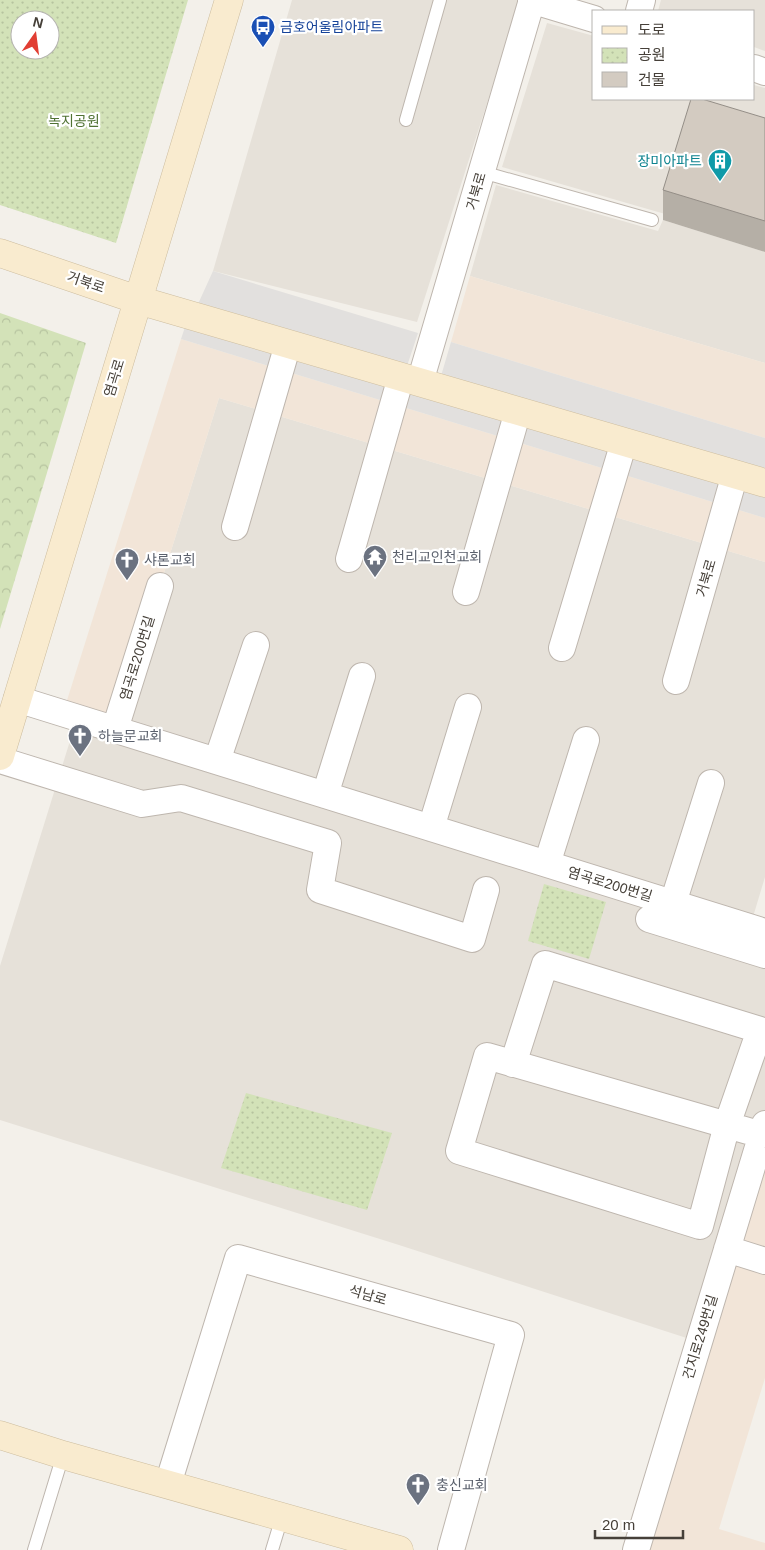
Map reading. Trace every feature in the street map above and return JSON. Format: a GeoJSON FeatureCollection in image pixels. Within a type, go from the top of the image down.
{"type":"FeatureCollection","features":[{"type":"Feature","properties":{"kind":"street","name":"염곡로"},"geometry":{"type":"LineString","coordinates":[[0,758],[228,0]]}},
{"type":"Feature","properties":{"kind":"street","name":"거북로"},"geometry":{"type":"LineString","coordinates":[[350,559],[482,172],[532,0]]}},
{"type":"Feature","properties":{"kind":"street"},"geometry":{"type":"LineString","coordinates":[[532,0],[592,18]]}},
{"type":"Feature","properties":{"kind":"street","name":"거북로"},"geometry":{"type":"LineString","coordinates":[[0,253],[138,300],[765,483]]}},
{"type":"Feature","properties":{"kind":"street"},"geometry":{"type":"LineString","coordinates":[[235,527],[288,344]]}},
{"type":"Feature","properties":{"kind":"street"},"geometry":{"type":"LineString","coordinates":[[466,592],[518,411]]}},
{"type":"Feature","properties":{"kind":"street"},"geometry":{"type":"LineString","coordinates":[[562,648],[624,442]]}},
{"type":"Feature","properties":{"kind":"street","name":"거북로"},"geometry":{"type":"LineString","coordinates":[[676,681],[735,474]]}},
{"type":"Feature","properties":{"kind":"street","name":"염곡로200번길"},"geometry":{"type":"LineString","coordinates":[[115,730],[160,586]]}},
{"type":"Feature","properties":{"kind":"street"},"geometry":{"type":"LineString","coordinates":[[216,761],[256,646]]}},
{"type":"Feature","properties":{"kind":"street"},"geometry":{"type":"LineString","coordinates":[[325,795],[362,676]]}},
{"type":"Feature","properties":{"kind":"street","name":"염곡로200번길"},"geometry":{"type":"LineString","coordinates":[[17,699],[765,932]]}},
{"type":"Feature","properties":{"kind":"street"},"geometry":{"type":"LineString","coordinates":[[431,828],[468,707]]}},
{"type":"Feature","properties":{"kind":"street"},"geometry":{"type":"LineString","coordinates":[[547,864],[586,740]]}},
{"type":"Feature","properties":{"kind":"street"},"geometry":{"type":"LineString","coordinates":[[0,758],[142,804],[181,798],[328,843],[320,890],[472,939],[486,890]]}},
{"type":"Feature","properties":{"kind":"street"},"geometry":{"type":"LineString","coordinates":[[673,904],[711,783]]}},
{"type":"Feature","properties":{"kind":"street"},"geometry":{"type":"LineString","coordinates":[[649,919],[765,955]]}},
{"type":"Feature","properties":{"kind":"street"},"geometry":{"type":"LineString","coordinates":[[513,1064],[544,964],[762,1022],[726,1125],[700,1226],[459,1151],[487,1056],[513,1064],[726,1125],[763,1130]]}},
{"type":"Feature","properties":{"kind":"street","name":"건지로249번길"},"geometry":{"type":"LineString","coordinates":[[636,1550],[763,1130]]}},
{"type":"Feature","properties":{"kind":"street"},"geometry":{"type":"LineString","coordinates":[[727,1249],[765,1261]]}},
{"type":"Feature","properties":{"kind":"street","name":"석남로"},"geometry":{"type":"LineString","coordinates":[[168,1484],[238,1258],[511,1335],[451,1550]]}},
{"type":"Feature","properties":{"kind":"street"},"geometry":{"type":"LineString","coordinates":[[0,1435],[63,1455],[399,1550]]}},
{"type":"Feature","properties":{"kind":"lane"},"geometry":{"type":"LineString","coordinates":[[406,120],[440,0]]}},
{"type":"Feature","properties":{"kind":"lane"},"geometry":{"type":"LineString","coordinates":[[482,172],[652,220]]}},
{"type":"Feature","properties":{"kind":"lane"},"geometry":{"type":"LineString","coordinates":[[34,1550],[63,1455]]}},
{"type":"Feature","properties":{"kind":"lane"},"geometry":{"type":"LineString","coordinates":[[272,1550],[282,1517]]}},
{"type":"Feature","properties":{"kind":"shaded area","name":"금호어울림아파트"},"geometry":{"type":"Polygon","coordinates":[[[292,0],[520,0],[417,322],[213,271],[292,0]]]}},
{"type":"Feature","properties":{"kind":"shaded area"},"geometry":{"type":"Polygon","coordinates":[[[661,0],[765,0],[765,51],[755,47],[755,10],[658,10],[661,0]]]}},
{"type":"Feature","properties":{"kind":"shaded area"},"geometry":{"type":"Polygon","coordinates":[[[547,23],[592,35],[592,100],[755,100],[755,85],[765,88],[765,149],[665,214],[502,167],[547,23]]]}},
{"type":"Feature","properties":{"kind":"shaded area"},"geometry":{"type":"Polygon","coordinates":[[[496,185],[658,231],[663,220],[765,252],[765,363],[470,276],[496,185]]]}},
{"type":"Feature","properties":{"kind":"shaded area"},"geometry":{"type":"Polygon","coordinates":[[[213,271],[418,333],[407,366],[198,304],[213,271]]]}},
{"type":"Feature","properties":{"kind":"shaded area"},"geometry":{"type":"Polygon","coordinates":[[[470,276],[765,363],[765,438],[451,342],[470,276]]]}},
{"type":"Feature","properties":{"kind":"shaded area"},"geometry":{"type":"Polygon","coordinates":[[[187,321],[765,496],[765,518],[181,339],[187,321]]]}},
{"type":"Feature","properties":{"kind":"shaded area"},"geometry":{"type":"Polygon","coordinates":[[[181,339],[765,518],[765,562],[219,398],[115,729],[63,713],[181,339]]]}},
{"type":"Feature","properties":{"kind":"shaded area"},"geometry":{"type":"Polygon","coordinates":[[[451,342],[765,438],[765,473],[441,376],[451,342]]]}},
{"type":"Feature","properties":{"kind":"shaded area"},"geometry":{"type":"Polygon","coordinates":[[[219,398],[765,562],[765,877],[750,927],[115,729],[219,398]]]}},
{"type":"Feature","properties":{"kind":"shaded area"},"geometry":{"type":"Polygon","coordinates":[[[74,728],[765,934],[765,1122],[699,1342],[399,1245],[0,1120],[0,966],[74,728]]]}},
{"type":"Feature","properties":{"kind":"shaded area"},"geometry":{"type":"Polygon","coordinates":[[[765,1126],[765,1378],[719,1529],[765,1543],[765,1550],[636,1550],[765,1126]]]}},
{"type":"Feature","properties":{"kind":"green space","name":"녹지공원"},"geometry":{"type":"Polygon","coordinates":[[[0,0],[188,0],[116,243],[0,205],[0,0]]]}},
{"type":"Feature","properties":{"kind":"green space"},"geometry":{"type":"Polygon","coordinates":[[[0,313],[86,343],[0,629],[0,313]]]}},
{"type":"Feature","properties":{"kind":"green space"},"geometry":{"type":"Polygon","coordinates":[[[544,884],[606,902],[589,959],[528,941],[544,884]]]}},
{"type":"Feature","properties":{"kind":"green space"},"geometry":{"type":"Polygon","coordinates":[[[246,1093],[392,1133],[367,1210],[221,1168],[246,1093]]]}},
{"type":"Feature","properties":{"kind":"building","name":"장미아파트"},"geometry":{"type":"Polygon","coordinates":[[[691,100],[705,100],[765,118],[765,221],[663,190],[691,100]]]}},
{"type":"Feature","properties":{"kind":"place","name":"금호어울림아파트"},"geometry":{"type":"Point","coordinates":[263,48]}},
{"type":"Feature","properties":{"kind":"place","name":"장미아파트"},"geometry":{"type":"Point","coordinates":[720,182]}},
{"type":"Feature","properties":{"kind":"place","name":"천리교인천교회"},"geometry":{"type":"Point","coordinates":[375,578]}},
{"type":"Feature","properties":{"kind":"place","name":"샤론교회"},"geometry":{"type":"Point","coordinates":[127,581]}},
{"type":"Feature","properties":{"kind":"place","name":"하늘문교회"},"geometry":{"type":"Point","coordinates":[80,757]}},
{"type":"Feature","properties":{"kind":"place","name":"충신교회"},"geometry":{"type":"Point","coordinates":[418,1506]}}]}
